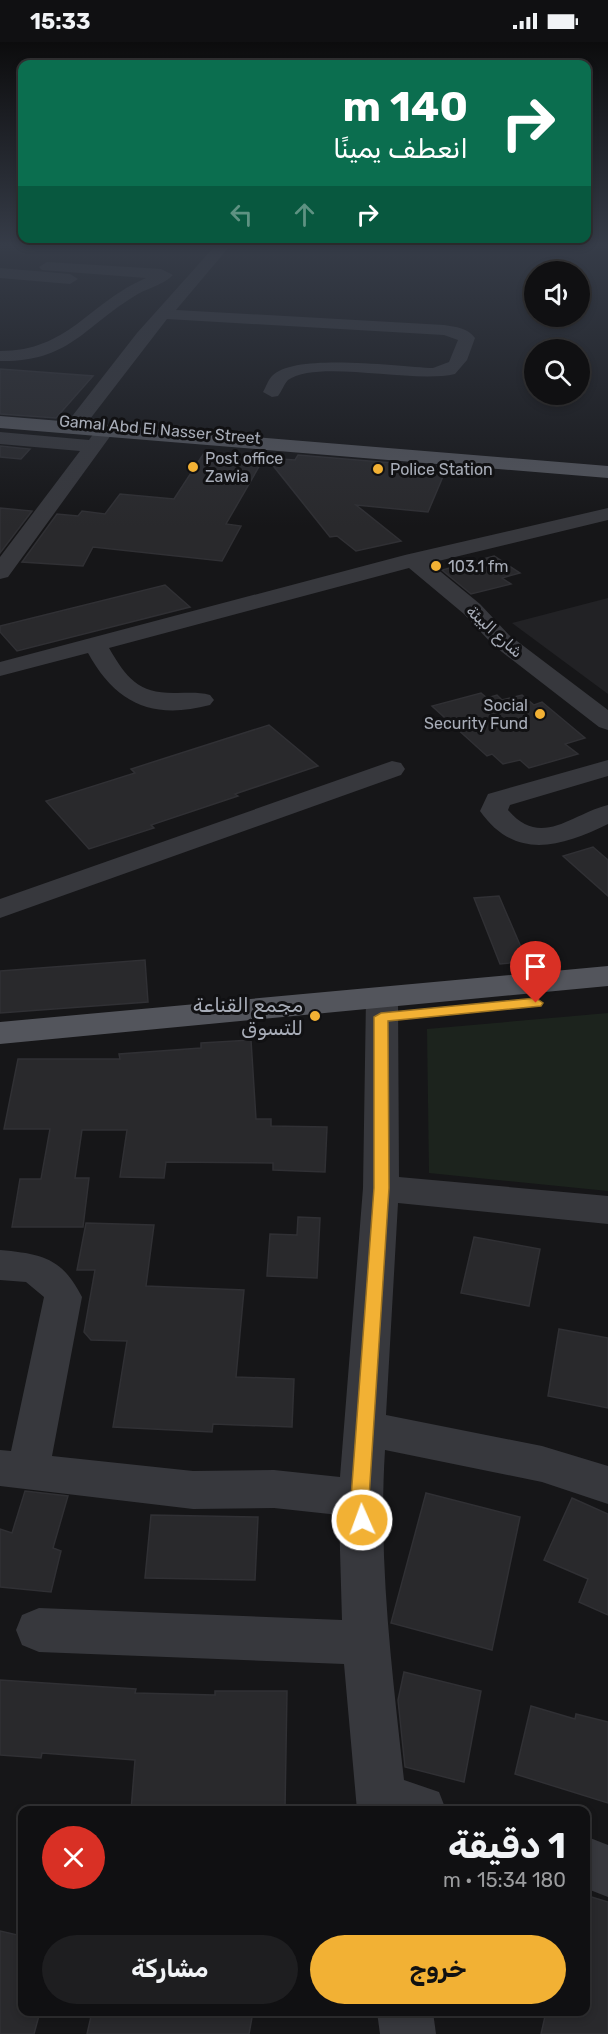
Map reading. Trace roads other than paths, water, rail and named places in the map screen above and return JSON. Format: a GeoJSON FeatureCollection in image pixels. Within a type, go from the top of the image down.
{"type":"FeatureCollection","features":[{"type":"Feature","properties":{"kind":"main road","name":"Gamal Abd El Nasser Street"},"geometry":{"type":"LineString","coordinates":[[0,417],[75,425],[608,465]]}},
{"type":"Feature","properties":{"kind":"main road","name":"Gamal Abd El Nasser Street"},"geometry":{"type":"LineString","coordinates":[[0,422],[75,425],[100,439],[608,472]]}},
{"type":"Feature","properties":{"kind":"main road"},"geometry":{"type":"LineString","coordinates":[[0,1050],[381,1008],[608,976]]}},
{"type":"Feature","properties":{"kind":"main road"},"geometry":{"type":"LineString","coordinates":[[0,1033],[381,1008],[608,996]]}},
{"type":"Feature","properties":{"kind":"street"},"geometry":{"type":"LineString","coordinates":[[0,356],[35,355],[52,350],[65,340]]}},
{"type":"Feature","properties":{"kind":"street"},"geometry":{"type":"LineString","coordinates":[[75,425],[142,340]]}},
{"type":"Feature","properties":{"kind":"street"},"geometry":{"type":"LineString","coordinates":[[272,392],[273,384],[280,376],[299,371],[351,367],[440,373],[454,367],[466,340]]}},
{"type":"Feature","properties":{"kind":"street"},"geometry":{"type":"LineString","coordinates":[[0,438],[100,439]]}},
{"type":"Feature","properties":{"kind":"street"},"geometry":{"type":"LineString","coordinates":[[0,572],[100,439]]}},
{"type":"Feature","properties":{"kind":"street"},"geometry":{"type":"LineString","coordinates":[[0,669],[413,560],[608,514]]}},
{"type":"Feature","properties":{"kind":"street","name":"شارع البيئة"},"geometry":{"type":"LineString","coordinates":[[413,560],[472,609],[501,640],[608,722]]}},
{"type":"Feature","properties":{"kind":"street"},"geometry":{"type":"LineString","coordinates":[[386,567],[472,628],[501,640]]}},
{"type":"Feature","properties":{"kind":"street"},"geometry":{"type":"LineString","coordinates":[[94,643],[110,673],[132,695],[159,703],[201,700]]}},
{"type":"Feature","properties":{"kind":"street"},"geometry":{"type":"LineString","coordinates":[[0,909],[392,769]]}},
{"type":"Feature","properties":{"kind":"street"},"geometry":{"type":"LineString","coordinates":[[600,777],[498,801],[494,811],[501,823],[516,833],[535,837],[558,836],[608,813]]}},
{"type":"Feature","properties":{"kind":"street"},"geometry":{"type":"LineString","coordinates":[[381,1008],[381,1188],[367,1429],[360,1498],[366,1643],[395,1806]]}},
{"type":"Feature","properties":{"kind":"street"},"geometry":{"type":"LineString","coordinates":[[381,1188],[608,1210]]}},
{"type":"Feature","properties":{"kind":"street"},"geometry":{"type":"LineString","coordinates":[[0,1265],[41,1272],[57,1282],[63,1297],[14,1469],[193,1490],[274,1489],[360,1498]]}},
{"type":"Feature","properties":{"kind":"street"},"geometry":{"type":"LineString","coordinates":[[367,1429],[542,1464],[608,1485]]}},
{"type":"Feature","properties":{"kind":"street"},"geometry":{"type":"LineString","coordinates":[[39,1629],[366,1643]]}},
{"type":"Feature","properties":{"kind":"street"},"geometry":{"type":"LineString","coordinates":[[590,1864],[608,1871]]}},
{"type":"Feature","properties":{"kind":"street"},"geometry":{"type":"LineString","coordinates":[[406,2016],[408,2034]]}},
{"type":"Feature","properties":{"kind":"place","name":"Post office Zawia"},"geometry":{"type":"Point","coordinates":[193,467]}},
{"type":"Feature","properties":{"kind":"place","name":"Police Station"},"geometry":{"type":"Point","coordinates":[378,469]}},
{"type":"Feature","properties":{"kind":"place","name":"103.1 fm"},"geometry":{"type":"Point","coordinates":[436,566]}},
{"type":"Feature","properties":{"kind":"place","name":"Social Security Fund"},"geometry":{"type":"Point","coordinates":[540,714]}},
{"type":"Feature","properties":{"kind":"place","name":"مجمع القناعة للتسوق"},"geometry":{"type":"Point","coordinates":[315,1016]}}]}
